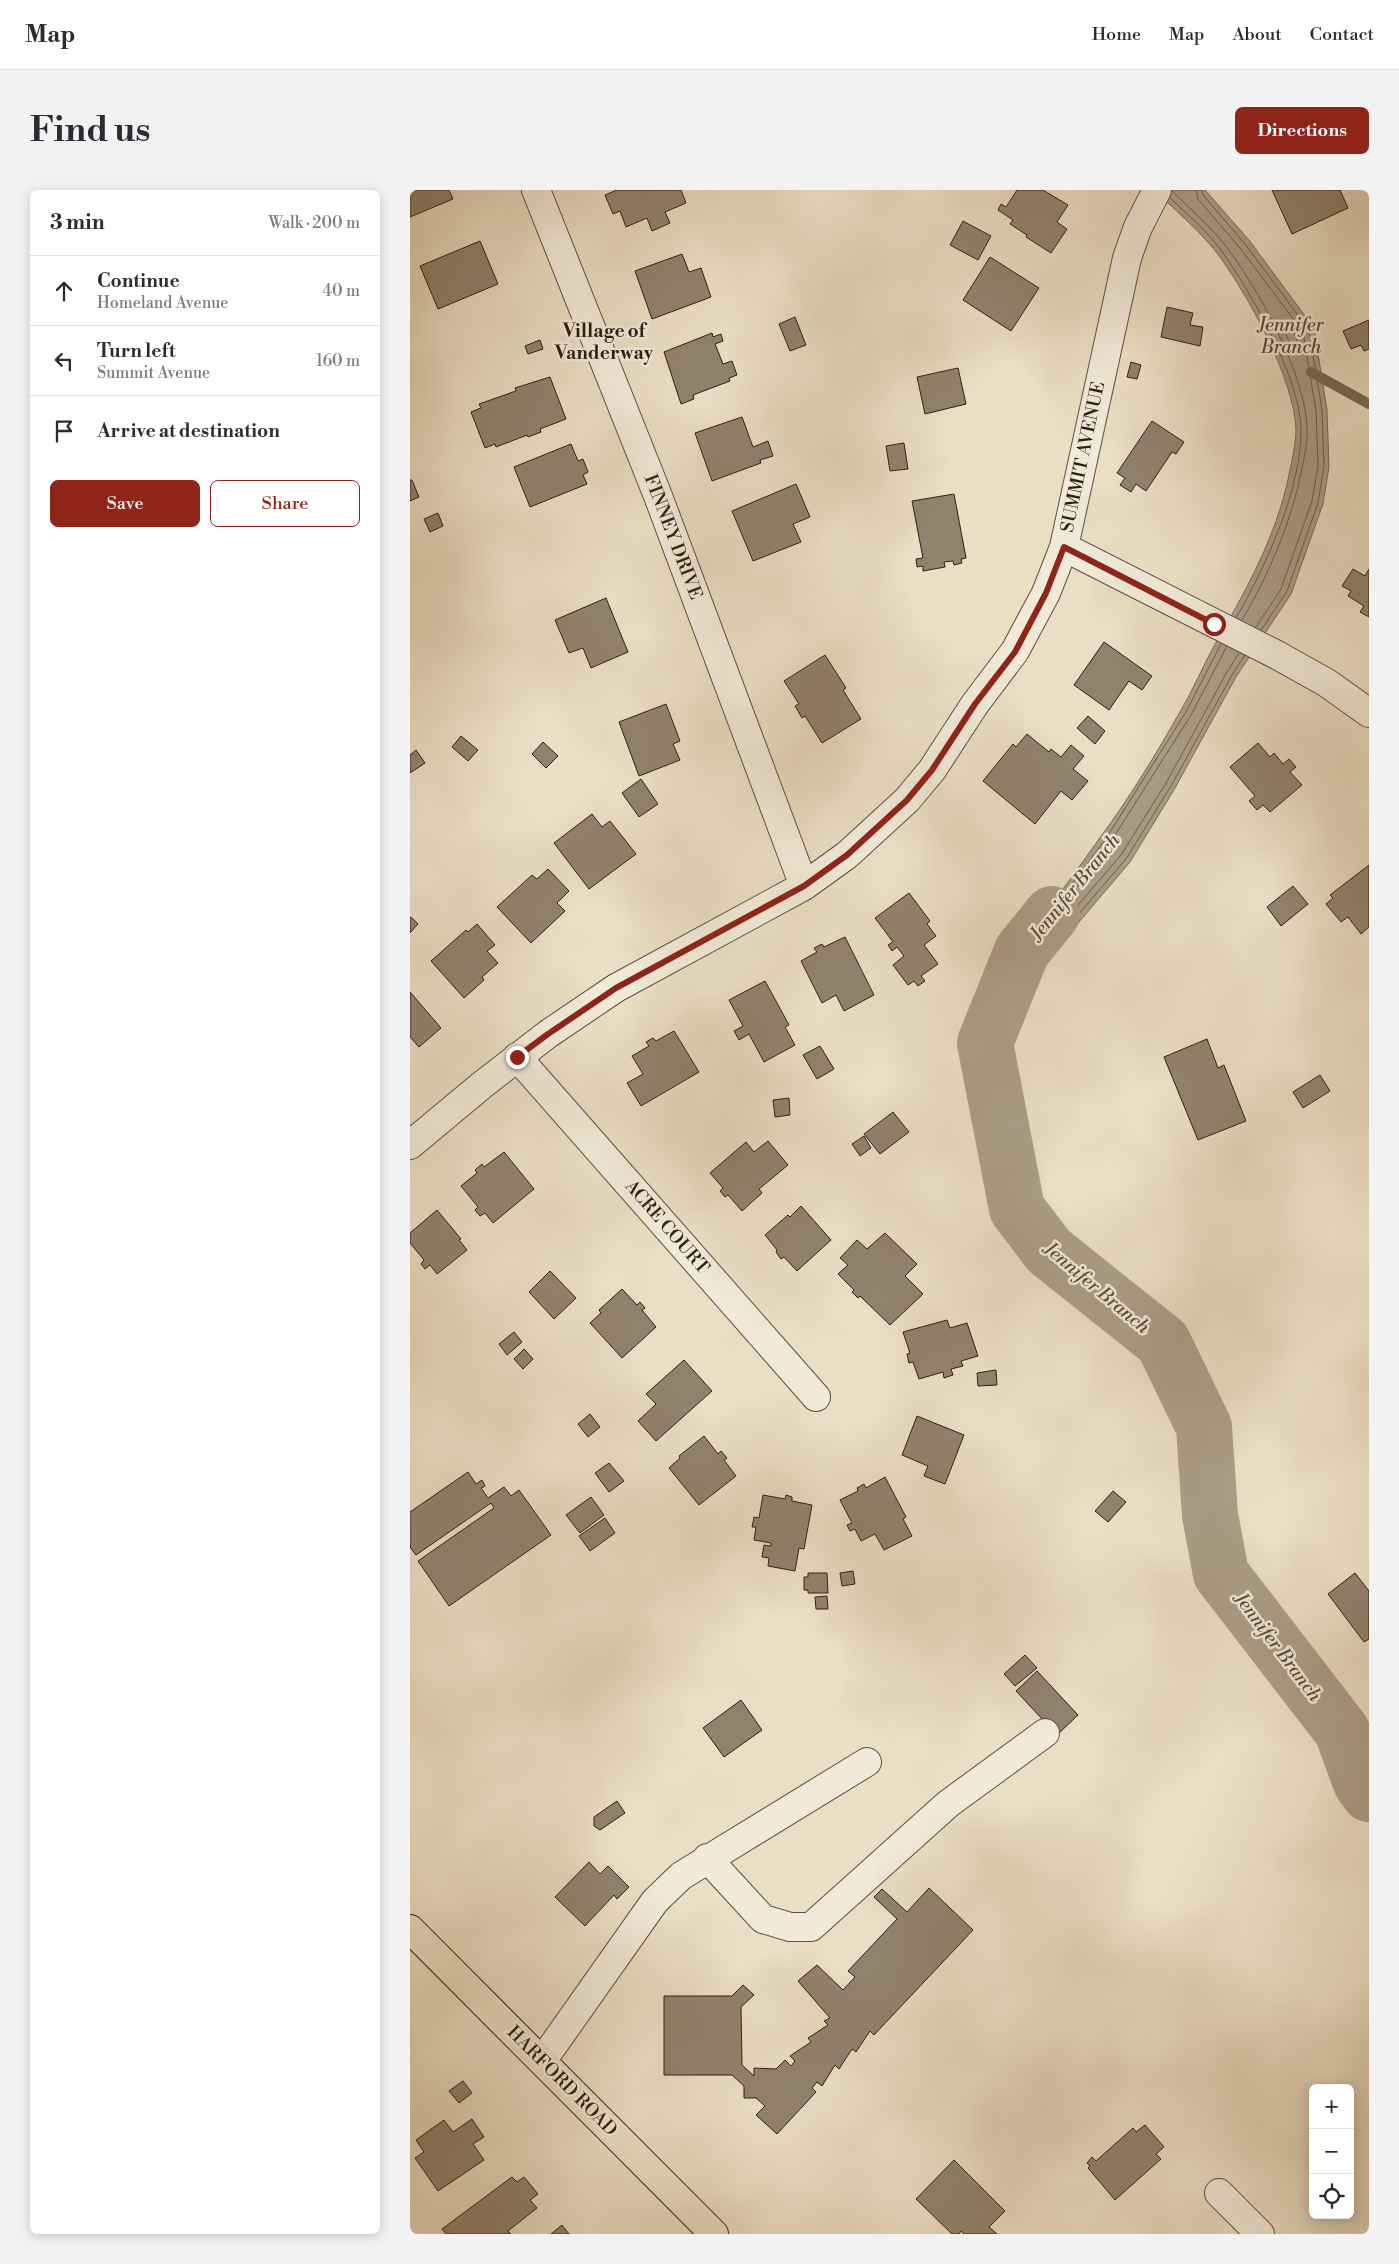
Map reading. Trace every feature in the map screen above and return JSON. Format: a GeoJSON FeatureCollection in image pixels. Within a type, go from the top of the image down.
{"type":"FeatureCollection","features":[{"type":"Feature","properties":{"kind":"main road","name":"HARFORD ROAD"},"geometry":{"type":"LineString","coordinates":[[410,1929],[542,2061],[702,2230]]}},
{"type":"Feature","properties":{"kind":"street","name":"FINNEY DRIVE"},"geometry":{"type":"LineString","coordinates":[[536,190],[658,496],[804,886]]}},
{"type":"Feature","properties":{"kind":"street","name":"SUMMIT AVENUE"},"geometry":{"type":"LineString","coordinates":[[410,1145],[517,1057],[616,988],[804,886],[847,855],[907,800],[932,770],[975,704],[1015,652],[1046,593],[1064,547],[1127,258],[1155,194]]}},
{"type":"Feature","properties":{"kind":"street"},"geometry":{"type":"LineString","coordinates":[[1064,547],[1327,683],[1369,713]]}},
{"type":"Feature","properties":{"kind":"street","name":"ACRE COURT"},"geometry":{"type":"LineString","coordinates":[[517,1057],[816,1397]]}},
{"type":"Feature","properties":{"kind":"street"},"geometry":{"type":"LineString","coordinates":[[707,1858],[763,1919],[790,1927],[811,1928],[948,1804],[1045,1733]]}},
{"type":"Feature","properties":{"kind":"street"},"geometry":{"type":"LineString","coordinates":[[542,2061],[655,1901],[680,1876],[867,1762]]}},
{"type":"Feature","properties":{"kind":"street"},"geometry":{"type":"LineString","coordinates":[[1219,2193],[1260,2234]]}},
{"type":"Feature","properties":{"kind":"water","name":"Jennifer Branch"},"geometry":{"type":"Polygon","coordinates":[[[1154,190],[1205,190],[1249,240],[1314,328],[1327,410],[1329,467],[1323,504],[1291,594],[1236,677],[1175,788],[1130,862],[1056,949],[1024,972],[1004,980],[989,982],[992,973],[1003,957],[1031,928],[1076,871],[1121,808],[1162,743],[1237,606],[1268,543],[1283,498],[1294,452],[1296,429],[1287,386],[1278,361],[1255,313],[1217,253],[1195,228],[1154,190]]]}},
{"type":"Feature","properties":{"kind":"building"},"geometry":{"type":"Polygon","coordinates":[[[410,190],[449,190],[453,199],[410,217],[410,190]]]}},
{"type":"Feature","properties":{"kind":"building"},"geometry":{"type":"Polygon","coordinates":[[[617,190],[681,190],[686,203],[665,212],[670,223],[652,231],[647,218],[626,227],[620,211],[613,214],[605,195],[617,190]]]}},
{"type":"Feature","properties":{"kind":"building"},"geometry":{"type":"Polygon","coordinates":[[[1017,190],[1043,190],[1068,205],[1057,222],[1067,229],[1051,253],[1026,237],[1027,235],[1010,224],[1013,220],[998,210],[1001,204],[1006,207],[1017,190]]]}},
{"type":"Feature","properties":{"kind":"building"},"geometry":{"type":"Polygon","coordinates":[[[1272,190],[1340,190],[1348,208],[1292,234],[1272,190]]]}},
{"type":"Feature","properties":{"kind":"building"},"geometry":{"type":"Polygon","coordinates":[[[963,221],[991,236],[978,260],[950,245],[963,221]]]}},
{"type":"Feature","properties":{"kind":"building"},"geometry":{"type":"Polygon","coordinates":[[[480,241],[498,284],[438,309],[420,266],[480,241]]]}},
{"type":"Feature","properties":{"kind":"building"},"geometry":{"type":"Polygon","coordinates":[[[682,254],[689,272],[701,268],[711,297],[652,319],[635,271],[682,254]]]}},
{"type":"Feature","properties":{"kind":"building"},"geometry":{"type":"Polygon","coordinates":[[[990,257],[1039,288],[1011,331],[963,300],[990,257]]]}},
{"type":"Feature","properties":{"kind":"building"},"geometry":{"type":"Polygon","coordinates":[[[1167,307],[1193,313],[1190,325],[1203,327],[1200,346],[1161,337],[1167,307]]]}},
{"type":"Feature","properties":{"kind":"building"},"geometry":{"type":"Polygon","coordinates":[[[795,317],[806,345],[790,351],[779,324],[795,317]]]}},
{"type":"Feature","properties":{"kind":"building"},"geometry":{"type":"Polygon","coordinates":[[[1369,320],[1369,349],[1364,351],[1361,345],[1351,349],[1343,331],[1369,320]]]}},
{"type":"Feature","properties":{"kind":"building"},"geometry":{"type":"Polygon","coordinates":[[[712,333],[713,337],[721,334],[723,341],[715,344],[723,364],[732,361],[737,375],[729,378],[730,381],[693,395],[694,399],[681,404],[664,352],[712,333]]]}},
{"type":"Feature","properties":{"kind":"building"},"geometry":{"type":"Polygon","coordinates":[[[540,340],[543,349],[528,354],[525,346],[540,340]]]}},
{"type":"Feature","properties":{"kind":"building"},"geometry":{"type":"Polygon","coordinates":[[[1131,362],[1141,365],[1137,379],[1127,377],[1131,362]]]}},
{"type":"Feature","properties":{"kind":"building"},"geometry":{"type":"Polygon","coordinates":[[[958,368],[966,404],[925,414],[917,377],[958,368]]]}},
{"type":"Feature","properties":{"kind":"building"},"geometry":{"type":"Polygon","coordinates":[[[550,377],[566,419],[540,429],[541,432],[528,437],[527,435],[496,447],[495,444],[485,448],[471,412],[481,408],[479,404],[516,391],[515,388],[550,377]]]}},
{"type":"Feature","properties":{"kind":"building"},"geometry":{"type":"Polygon","coordinates":[[[742,417],[753,447],[768,441],[773,456],[760,460],[761,463],[712,481],[695,433],[742,417]]]}},
{"type":"Feature","properties":{"kind":"building"},"geometry":{"type":"Polygon","coordinates":[[[1152,421],[1184,442],[1176,454],[1172,452],[1146,491],[1136,484],[1131,492],[1120,485],[1125,478],[1117,473],[1152,421]]]}},
{"type":"Feature","properties":{"kind":"building"},"geometry":{"type":"Polygon","coordinates":[[[904,443],[908,469],[890,471],[886,446],[904,443]]]}},
{"type":"Feature","properties":{"kind":"building"},"geometry":{"type":"Polygon","coordinates":[[[571,444],[578,461],[583,459],[588,472],[583,475],[587,484],[530,507],[514,467],[571,444]]]}},
{"type":"Feature","properties":{"kind":"building"},"geometry":{"type":"Polygon","coordinates":[[[410,480],[412,480],[419,497],[410,501],[410,480]]]}},
{"type":"Feature","properties":{"kind":"building"},"geometry":{"type":"Polygon","coordinates":[[[796,484],[810,517],[793,524],[801,542],[753,561],[732,511],[796,484]]]}},
{"type":"Feature","properties":{"kind":"building"},"geometry":{"type":"Polygon","coordinates":[[[954,494],[966,558],[961,559],[962,563],[954,565],[953,561],[944,562],[945,567],[923,571],[923,566],[917,567],[916,559],[923,558],[912,501],[954,494]]]}},
{"type":"Feature","properties":{"kind":"building"},"geometry":{"type":"Polygon","coordinates":[[[438,513],[443,526],[430,532],[424,519],[438,513]]]}},
{"type":"Feature","properties":{"kind":"building"},"geometry":{"type":"Polygon","coordinates":[[[1353,569],[1365,576],[1369,569],[1369,617],[1360,612],[1364,606],[1348,596],[1351,591],[1342,586],[1353,569]]]}},
{"type":"Feature","properties":{"kind":"building"},"geometry":{"type":"Polygon","coordinates":[[[606,598],[628,652],[591,668],[583,648],[569,653],[555,620],[606,598]]]}},
{"type":"Feature","properties":{"kind":"building"},"geometry":{"type":"Polygon","coordinates":[[[1104,642],[1152,676],[1142,690],[1129,681],[1109,710],[1074,685],[1104,642]]]}},
{"type":"Feature","properties":{"kind":"building"},"geometry":{"type":"Polygon","coordinates":[[[825,655],[846,688],[843,690],[861,719],[822,743],[805,716],[802,718],[795,706],[799,704],[784,681],[825,655]]]}},
{"type":"Feature","properties":{"kind":"building"},"geometry":{"type":"Polygon","coordinates":[[[666,704],[680,741],[673,744],[680,760],[639,776],[619,722],[666,704]]]}},
{"type":"Feature","properties":{"kind":"building"},"geometry":{"type":"Polygon","coordinates":[[[1088,716],[1105,731],[1095,744],[1077,728],[1088,716]]]}},
{"type":"Feature","properties":{"kind":"building"},"geometry":{"type":"Polygon","coordinates":[[[1027,734],[1049,752],[1051,749],[1061,757],[1071,745],[1084,756],[1073,769],[1088,781],[1072,800],[1061,791],[1035,824],[983,781],[1013,744],[1016,747],[1027,734]]]}},
{"type":"Feature","properties":{"kind":"building"},"geometry":{"type":"Polygon","coordinates":[[[461,736],[478,750],[468,761],[452,747],[461,736]]]}},
{"type":"Feature","properties":{"kind":"building"},"geometry":{"type":"Polygon","coordinates":[[[543,742],[558,756],[546,768],[532,754],[543,742]]]}},
{"type":"Feature","properties":{"kind":"building"},"geometry":{"type":"Polygon","coordinates":[[[1258,743],[1270,757],[1274,753],[1283,764],[1289,759],[1296,767],[1290,772],[1302,785],[1270,812],[1263,805],[1257,810],[1249,801],[1255,796],[1230,767],[1258,743]]]}},
{"type":"Feature","properties":{"kind":"building"},"geometry":{"type":"Polygon","coordinates":[[[416,750],[425,763],[410,773],[410,755],[416,750]]]}},
{"type":"Feature","properties":{"kind":"building"},"geometry":{"type":"Polygon","coordinates":[[[641,779],[658,804],[639,817],[622,793],[641,779]]]}},
{"type":"Feature","properties":{"kind":"building"},"geometry":{"type":"Polygon","coordinates":[[[592,814],[602,827],[610,821],[636,854],[589,889],[554,843],[592,814]]]}},
{"type":"Feature","properties":{"kind":"building"},"geometry":{"type":"Polygon","coordinates":[[[1369,865],[1369,927],[1361,934],[1348,917],[1341,922],[1326,904],[1333,898],[1330,895],[1369,865]]]}},
{"type":"Feature","properties":{"kind":"building"},"geometry":{"type":"Polygon","coordinates":[[[548,869],[569,891],[557,903],[565,911],[531,943],[497,907],[532,875],[537,879],[548,869]]]}},
{"type":"Feature","properties":{"kind":"building"},"geometry":{"type":"Polygon","coordinates":[[[1293,886],[1308,904],[1281,926],[1267,907],[1293,886]]]}},
{"type":"Feature","properties":{"kind":"building"},"geometry":{"type":"Polygon","coordinates":[[[909,893],[930,921],[927,924],[936,936],[924,945],[938,964],[921,976],[925,981],[918,986],[914,981],[908,985],[893,965],[904,956],[897,947],[892,951],[888,945],[893,942],[875,918],[909,893]]]}},
{"type":"Feature","properties":{"kind":"building"},"geometry":{"type":"Polygon","coordinates":[[[410,918],[418,924],[410,933],[410,918]]]}},
{"type":"Feature","properties":{"kind":"building"},"geometry":{"type":"Polygon","coordinates":[[[477,924],[495,945],[487,951],[498,963],[482,977],[484,980],[464,998],[431,961],[466,930],[468,932],[477,924]]]}},
{"type":"Feature","properties":{"kind":"building"},"geometry":{"type":"Polygon","coordinates":[[[845,937],[874,995],[844,1011],[836,995],[822,1003],[801,961],[817,952],[814,948],[822,944],[824,947],[845,937]]]}},
{"type":"Feature","properties":{"kind":"building"},"geometry":{"type":"Polygon","coordinates":[[[765,981],[789,1025],[785,1027],[795,1045],[764,1062],[749,1034],[739,1040],[734,1031],[743,1026],[729,1000],[765,981]]]}},
{"type":"Feature","properties":{"kind":"building"},"geometry":{"type":"Polygon","coordinates":[[[410,992],[441,1028],[419,1047],[410,1037],[410,992]]]}},
{"type":"Feature","properties":{"kind":"building"},"geometry":{"type":"Polygon","coordinates":[[[674,1031],[699,1072],[641,1106],[627,1083],[643,1074],[632,1056],[649,1046],[646,1042],[653,1038],[656,1041],[674,1031]]]}},
{"type":"Feature","properties":{"kind":"building"},"geometry":{"type":"Polygon","coordinates":[[[1207,1039],[1218,1068],[1224,1065],[1246,1121],[1198,1140],[1164,1057],[1207,1039]]]}},
{"type":"Feature","properties":{"kind":"building"},"geometry":{"type":"Polygon","coordinates":[[[820,1046],[834,1069],[817,1079],[803,1055],[820,1046]]]}},
{"type":"Feature","properties":{"kind":"building"},"geometry":{"type":"Polygon","coordinates":[[[1320,1075],[1330,1091],[1303,1108],[1293,1092],[1320,1075]]]}},
{"type":"Feature","properties":{"kind":"building"},"geometry":{"type":"Polygon","coordinates":[[[789,1098],[790,1115],[775,1117],[773,1100],[789,1098]]]}},
{"type":"Feature","properties":{"kind":"building"},"geometry":{"type":"Polygon","coordinates":[[[893,1112],[909,1132],[880,1154],[864,1134],[893,1112]]]}},
{"type":"Feature","properties":{"kind":"building"},"geometry":{"type":"Polygon","coordinates":[[[864,1136],[871,1148],[860,1156],[852,1144],[864,1136]]]}},
{"type":"Feature","properties":{"kind":"building"},"geometry":{"type":"Polygon","coordinates":[[[768,1141],[788,1165],[759,1189],[762,1193],[742,1211],[728,1195],[725,1197],[720,1191],[723,1188],[710,1173],[746,1142],[754,1152],[768,1141]]]}},
{"type":"Feature","properties":{"kind":"building"},"geometry":{"type":"Polygon","coordinates":[[[504,1152],[534,1189],[493,1223],[485,1213],[480,1216],[475,1210],[478,1207],[461,1186],[477,1173],[475,1170],[482,1164],[484,1167],[504,1152]]]}},
{"type":"Feature","properties":{"kind":"building"},"geometry":{"type":"Polygon","coordinates":[[[801,1206],[831,1240],[797,1271],[784,1257],[781,1259],[776,1252],[777,1250],[765,1235],[788,1215],[790,1217],[801,1206]]]}},
{"type":"Feature","properties":{"kind":"building"},"geometry":{"type":"Polygon","coordinates":[[[437,1210],[461,1239],[459,1240],[467,1250],[437,1274],[430,1265],[425,1269],[421,1264],[424,1260],[410,1243],[410,1233],[437,1210]]]}},
{"type":"Feature","properties":{"kind":"building"},"geometry":{"type":"Polygon","coordinates":[[[885,1233],[917,1264],[905,1276],[923,1294],[890,1325],[860,1296],[858,1298],[852,1292],[854,1290],[838,1274],[848,1265],[840,1258],[857,1240],[867,1249],[885,1233]]]}},
{"type":"Feature","properties":{"kind":"building"},"geometry":{"type":"Polygon","coordinates":[[[550,1271],[576,1298],[554,1319],[529,1292],[550,1271]]]}},
{"type":"Feature","properties":{"kind":"building"},"geometry":{"type":"Polygon","coordinates":[[[622,1289],[637,1305],[640,1302],[645,1308],[642,1310],[656,1327],[622,1358],[590,1323],[601,1313],[599,1310],[622,1289]]]}},
{"type":"Feature","properties":{"kind":"building"},"geometry":{"type":"Polygon","coordinates":[[[947,1320],[950,1328],[967,1323],[978,1356],[961,1361],[963,1366],[951,1369],[953,1375],[944,1378],[943,1372],[919,1379],[913,1362],[909,1363],[907,1354],[910,1353],[903,1332],[947,1320]]]}},
{"type":"Feature","properties":{"kind":"building"},"geometry":{"type":"Polygon","coordinates":[[[514,1332],[522,1342],[507,1355],[499,1344],[514,1332]]]}},
{"type":"Feature","properties":{"kind":"building"},"geometry":{"type":"Polygon","coordinates":[[[524,1349],[533,1359],[523,1369],[514,1359],[524,1349]]]}},
{"type":"Feature","properties":{"kind":"building"},"geometry":{"type":"Polygon","coordinates":[[[684,1360],[712,1391],[656,1441],[638,1421],[656,1404],[646,1394],[684,1360]]]}},
{"type":"Feature","properties":{"kind":"building"},"geometry":{"type":"Polygon","coordinates":[[[996,1370],[997,1385],[978,1386],[977,1373],[996,1370]]]}},
{"type":"Feature","properties":{"kind":"building"},"geometry":{"type":"Polygon","coordinates":[[[590,1414],[600,1427],[588,1437],[578,1424],[590,1414]]]}},
{"type":"Feature","properties":{"kind":"building"},"geometry":{"type":"Polygon","coordinates":[[[917,1416],[964,1435],[945,1484],[924,1476],[928,1466],[902,1455],[917,1416]]]}},
{"type":"Feature","properties":{"kind":"building"},"geometry":{"type":"Polygon","coordinates":[[[704,1436],[718,1454],[721,1451],[727,1458],[724,1460],[736,1476],[699,1505],[669,1468],[680,1458],[679,1456],[704,1436]]]}},
{"type":"Feature","properties":{"kind":"building"},"geometry":{"type":"Polygon","coordinates":[[[609,1463],[624,1481],[609,1492],[595,1473],[609,1463]]]}},
{"type":"Feature","properties":{"kind":"building"},"geometry":{"type":"Polygon","coordinates":[[[468,1472],[476,1484],[482,1480],[485,1486],[481,1488],[488,1498],[504,1487],[511,1496],[519,1490],[551,1535],[449,1606],[418,1561],[494,1508],[491,1503],[416,1555],[410,1547],[410,1512],[468,1472]]]}},
{"type":"Feature","properties":{"kind":"building"},"geometry":{"type":"Polygon","coordinates":[[[885,1477],[906,1517],[903,1519],[912,1536],[884,1550],[875,1534],[861,1541],[855,1529],[850,1531],[847,1525],[852,1523],[840,1500],[858,1491],[857,1488],[864,1484],[866,1488],[885,1477]]]}},
{"type":"Feature","properties":{"kind":"building"},"geometry":{"type":"Polygon","coordinates":[[[1113,1491],[1126,1502],[1108,1522],[1095,1511],[1113,1491]]]}},
{"type":"Feature","properties":{"kind":"building"},"geometry":{"type":"Polygon","coordinates":[[[763,1495],[785,1499],[786,1495],[792,1497],[792,1501],[812,1505],[804,1549],[799,1548],[795,1571],[768,1566],[769,1558],[762,1557],[764,1545],[771,1546],[771,1543],[754,1540],[756,1527],[752,1527],[754,1517],[759,1518],[763,1495]]]}},
{"type":"Feature","properties":{"kind":"building"},"geometry":{"type":"Polygon","coordinates":[[[591,1497],[604,1515],[580,1533],[566,1515],[591,1497]]]}},
{"type":"Feature","properties":{"kind":"building"},"geometry":{"type":"Polygon","coordinates":[[[605,1518],[615,1533],[590,1551],[579,1536],[605,1518]]]}},
{"type":"Feature","properties":{"kind":"building"},"geometry":{"type":"Polygon","coordinates":[[[853,1571],[855,1584],[842,1586],[840,1573],[853,1571]]]}},
{"type":"Feature","properties":{"kind":"building"},"geometry":{"type":"Polygon","coordinates":[[[808,1573],[827,1573],[828,1593],[808,1593],[808,1590],[804,1590],[804,1577],[808,1577],[808,1573]]]}},
{"type":"Feature","properties":{"kind":"building"},"geometry":{"type":"Polygon","coordinates":[[[1355,1573],[1369,1591],[1369,1639],[1364,1642],[1328,1594],[1355,1573]]]}},
{"type":"Feature","properties":{"kind":"building"},"geometry":{"type":"Polygon","coordinates":[[[827,1596],[828,1609],[816,1609],[815,1597],[827,1596]]]}},
{"type":"Feature","properties":{"kind":"building"},"geometry":{"type":"Polygon","coordinates":[[[1025,1655],[1037,1668],[1015,1686],[1004,1674],[1025,1655]]]}},
{"type":"Feature","properties":{"kind":"building"},"geometry":{"type":"Polygon","coordinates":[[[1037,1671],[1078,1715],[1057,1735],[1016,1691],[1037,1671]]]}},
{"type":"Feature","properties":{"kind":"building"},"geometry":{"type":"Polygon","coordinates":[[[741,1700],[762,1730],[724,1757],[703,1728],[741,1700]]]}},
{"type":"Feature","properties":{"kind":"building"},"geometry":{"type":"Polygon","coordinates":[[[617,1801],[625,1813],[600,1830],[594,1826],[594,1817],[617,1801]]]}},
{"type":"Feature","properties":{"kind":"building"},"geometry":{"type":"Polygon","coordinates":[[[589,1862],[600,1874],[608,1866],[629,1887],[617,1899],[614,1895],[585,1926],[555,1897],[589,1862]]]}},
{"type":"Feature","properties":{"kind":"building"},"geometry":{"type":"Polygon","coordinates":[[[929,1888],[973,1930],[874,2035],[870,2031],[856,2052],[852,2049],[839,2069],[835,2065],[822,2086],[817,2082],[812,2088],[816,2092],[777,2134],[756,2115],[765,2106],[756,2098],[744,2098],[744,2086],[732,2075],[664,2075],[664,1996],[732,1996],[743,1985],[754,1995],[741,2007],[742,2065],[754,2076],[754,2068],[776,2069],[785,2060],[791,2066],[795,2061],[790,2056],[811,2042],[808,2038],[828,2025],[824,2021],[830,2018],[798,1981],[817,1965],[843,1990],[855,1977],[848,1971],[897,1919],[874,1897],[882,1889],[907,1912],[929,1888]]]}},
{"type":"Feature","properties":{"kind":"building"},"geometry":{"type":"Polygon","coordinates":[[[463,2081],[472,2093],[459,2103],[449,2091],[463,2081]]]}},
{"type":"Feature","properties":{"kind":"building"},"geometry":{"type":"Polygon","coordinates":[[[472,2119],[484,2137],[473,2144],[484,2160],[438,2191],[415,2158],[424,2152],[416,2140],[444,2120],[453,2132],[472,2119]]]}},
{"type":"Feature","properties":{"kind":"building"},"geometry":{"type":"Polygon","coordinates":[[[1145,2125],[1164,2147],[1156,2154],[1161,2159],[1115,2200],[1088,2168],[1090,2166],[1087,2163],[1092,2157],[1096,2161],[1133,2128],[1136,2132],[1145,2125]]]}},
{"type":"Feature","properties":{"kind":"building"},"geometry":{"type":"Polygon","coordinates":[[[954,2160],[1005,2211],[989,2227],[997,2234],[964,2234],[961,2231],[959,2234],[952,2234],[916,2199],[954,2160]]]}},
{"type":"Feature","properties":{"kind":"building"},"geometry":{"type":"Polygon","coordinates":[[[512,2177],[517,2182],[524,2177],[538,2194],[530,2200],[537,2208],[508,2231],[511,2234],[446,2234],[442,2229],[512,2177]]]}},
{"type":"Feature","properties":{"kind":"building"},"geometry":{"type":"Polygon","coordinates":[[[562,2225],[569,2234],[551,2234],[562,2225]]]}},
{"type":"Feature","properties":{"kind":"waterway"},"geometry":{"type":"LineString","coordinates":[[1311,372],[1369,404]]}},
{"type":"Feature","properties":{"kind":"waterway","name":"Jennifer Branch"},"geometry":{"type":"LineString","coordinates":[[1052,914],[1022,951],[985,1043],[1017,1209],[1049,1251],[1163,1342],[1204,1427],[1210,1515],[1221,1574],[1342,1731],[1361,1783],[1369,1794]]}},
{"type":"Feature","properties":{"kind":"district","name":"Village of Vanderway"},"geometry":{"type":"Point","coordinates":[604,342]}},
{"type":"Feature","properties":{"kind":"route"},"geometry":{"type":"LineString","coordinates":[[517,1057],[616,988],[804,886],[847,855],[907,800],[932,770],[975,704],[1015,652],[1046,593],[1064,547],[1214,624]]}}]}
